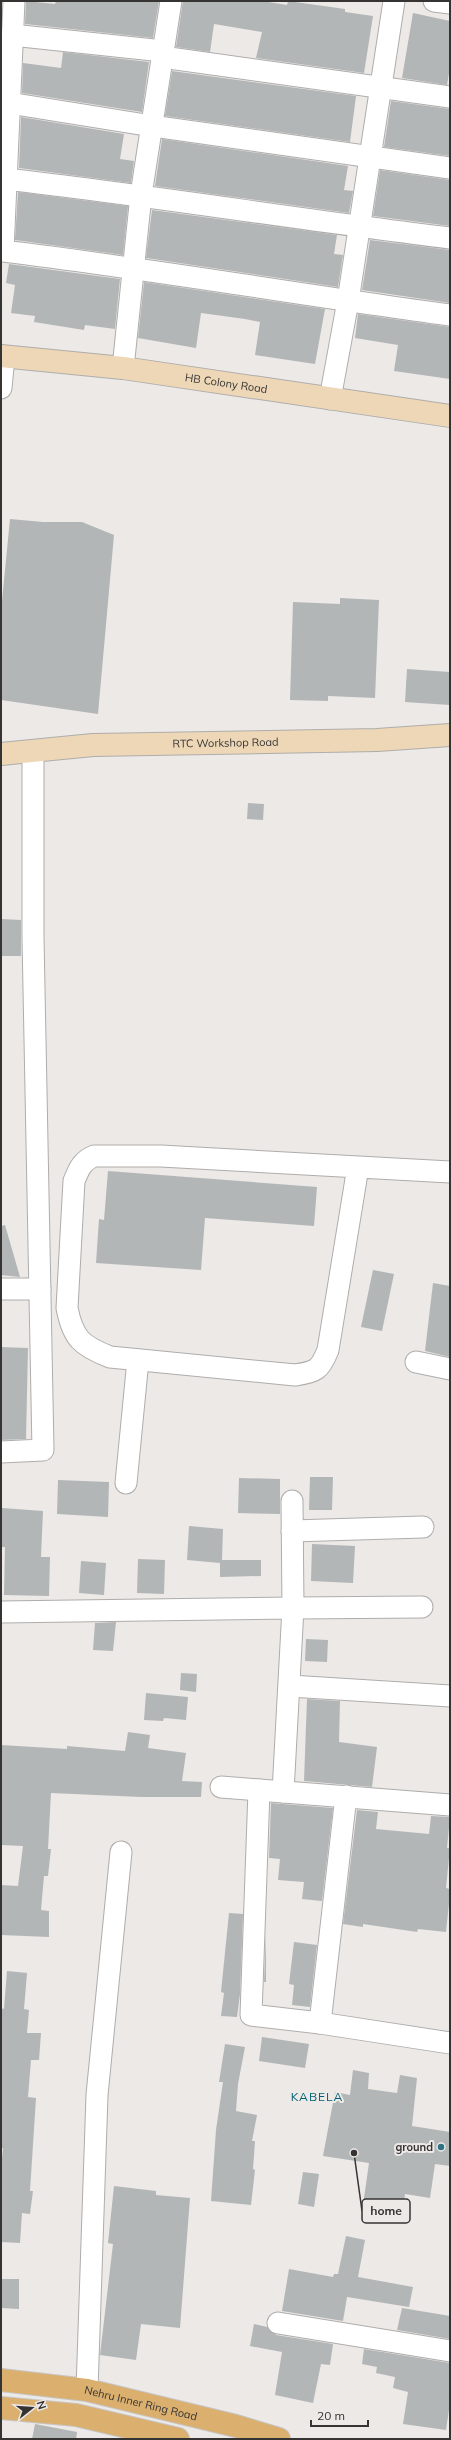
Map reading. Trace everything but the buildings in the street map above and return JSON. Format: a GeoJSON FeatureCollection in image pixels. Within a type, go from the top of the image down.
{"type":"FeatureCollection","features":[{"type":"Feature","properties":{"kind":"main road","name":"Nehru Inner Ring Road"},"geometry":{"type":"LineString","coordinates":[[1,2380],[86,2390],[236,2426],[279,2439]]}},
{"type":"Feature","properties":{"kind":"main road"},"geometry":{"type":"LineString","coordinates":[[1,2408],[76,2415],[178,2439]]}},
{"type":"Feature","properties":{"kind":"street"},"geometry":{"type":"LineString","coordinates":[[14,1],[12,34],[6,67],[6,179],[2,247],[348,301],[450,315]]}},
{"type":"Feature","properties":{"kind":"street"},"geometry":{"type":"LineString","coordinates":[[123,368],[132,267],[141,195],[171,1]]}},
{"type":"Feature","properties":{"kind":"street"},"geometry":{"type":"LineString","coordinates":[[330,400],[360,228],[369,156],[394,1]]}},
{"type":"Feature","properties":{"kind":"street"},"geometry":{"type":"LineString","coordinates":[[434,1],[450,3]]}},
{"type":"Feature","properties":{"kind":"street"},"geometry":{"type":"LineString","coordinates":[[12,34],[163,54],[450,97]]}},
{"type":"Feature","properties":{"kind":"street"},"geometry":{"type":"LineString","coordinates":[[6,116],[152,126],[450,168]]}},
{"type":"Feature","properties":{"kind":"street"},"geometry":{"type":"LineString","coordinates":[[6,179],[141,195],[360,228],[450,238]]}},
{"type":"Feature","properties":{"kind":"street"},"geometry":{"type":"LineString","coordinates":[[1,388],[2,357]]}},
{"type":"Feature","properties":{"kind":"street","name":"HB Colony Road"},"geometry":{"type":"LineString","coordinates":[[2,357],[123,368],[330,400],[450,416]]}},
{"type":"Feature","properties":{"kind":"street","name":"RTC Workshop Road"},"geometry":{"type":"LineString","coordinates":[[1,754],[93,745],[377,740],[450,735]]}},
{"type":"Feature","properties":{"kind":"street"},"geometry":{"type":"LineString","coordinates":[[1,1452],[43,1450],[33,937],[33,752]]}},
{"type":"Feature","properties":{"kind":"street"},"geometry":{"type":"LineString","coordinates":[[358,1167],[328,1350],[322,1365],[312,1373],[295,1375],[110,1356],[89,1348],[78,1339],[70,1324],[68,1308],[74,1181],[86,1159],[94,1156],[161,1156],[450,1172]]}},
{"type":"Feature","properties":{"kind":"street"},"geometry":{"type":"LineString","coordinates":[[1,1289],[40,1289]]}},
{"type":"Feature","properties":{"kind":"street"},"geometry":{"type":"LineString","coordinates":[[126,1483],[138,1360]]}},
{"type":"Feature","properties":{"kind":"street"},"geometry":{"type":"LineString","coordinates":[[416,1362],[450,1369]]}},
{"type":"Feature","properties":{"kind":"street"},"geometry":{"type":"LineString","coordinates":[[283,1792],[290,1686],[293,1608],[292,1501]]}},
{"type":"Feature","properties":{"kind":"street"},"geometry":{"type":"LineString","coordinates":[[292,1531],[423,1527]]}},
{"type":"Feature","properties":{"kind":"street"},"geometry":{"type":"LineString","coordinates":[[1,1612],[422,1607]]}},
{"type":"Feature","properties":{"kind":"street"},"geometry":{"type":"LineString","coordinates":[[290,1686],[450,1696]]}},
{"type":"Feature","properties":{"kind":"street"},"geometry":{"type":"LineString","coordinates":[[221,1787],[450,1805]]}},
{"type":"Feature","properties":{"kind":"street"},"geometry":{"type":"LineString","coordinates":[[259,1790],[251,2015],[320,2023],[450,2043]]}},
{"type":"Feature","properties":{"kind":"street"},"geometry":{"type":"LineString","coordinates":[[320,2023],[346,1796]]}},
{"type":"Feature","properties":{"kind":"street"},"geometry":{"type":"LineString","coordinates":[[86,2390],[97,2095],[121,1852]]}},
{"type":"Feature","properties":{"kind":"street"},"geometry":{"type":"LineString","coordinates":[[278,2323],[450,2351]]}},
{"type":"Feature","properties":{"kind":"place","name":"ground"},"geometry":{"type":"Point","coordinates":[441,2147]}},
{"type":"Feature","properties":{"kind":"place","name":"home"},"geometry":{"type":"Point","coordinates":[354,2153]}},
{"type":"Feature","properties":{"kind":"district","name":"KABELA"},"geometry":{"type":"Point","coordinates":[317,2097]}}]}
